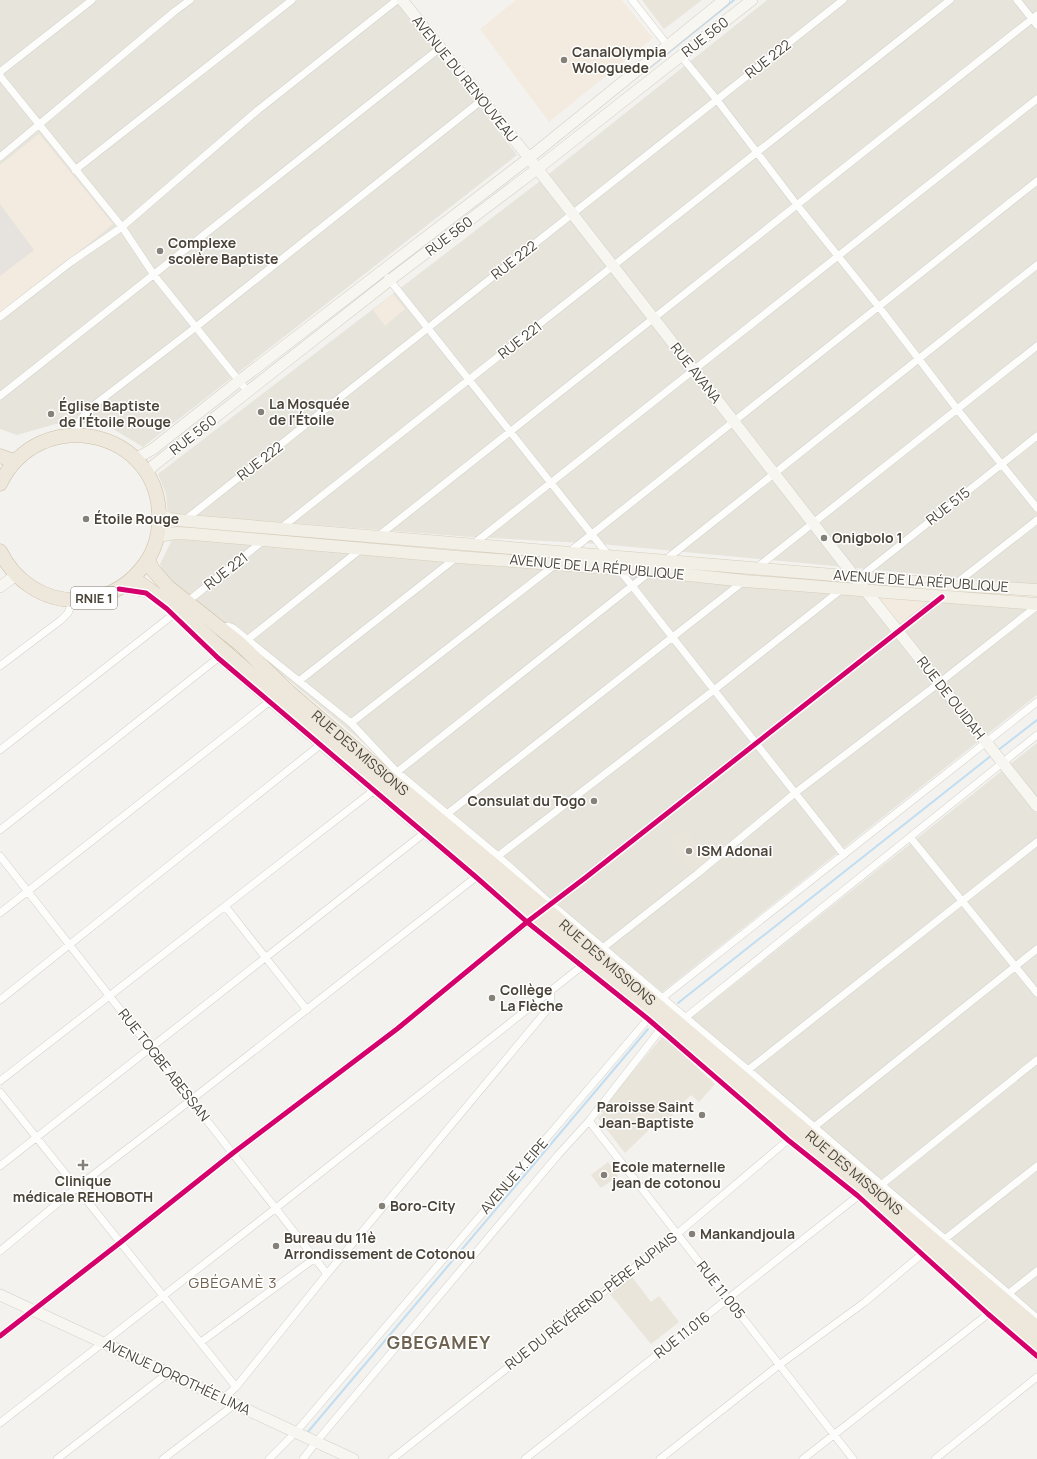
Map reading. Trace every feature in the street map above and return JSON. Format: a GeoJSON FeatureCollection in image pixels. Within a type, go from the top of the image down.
{"type":"FeatureCollection","features":[{"type":"Feature","properties":{"kind":"highway","name":"RNIE 1"},"geometry":{"type":"LineString","coordinates":[[1,478],[25,452],[44,441],[59,436],[74,435],[89,436],[107,440],[124,449],[147,473],[156,495],[159,515],[157,536],[148,560],[133,578],[119,589],[97,598],[73,600],[57,598],[42,593],[28,585],[16,575],[2,559]]}},
{"type":"Feature","properties":{"kind":"highway"},"geometry":{"type":"LineString","coordinates":[[0,456],[11,460],[16,460]]}},
{"type":"Feature","properties":{"kind":"highway","name":"RUE DES MISSIONS"},"geometry":{"type":"LineString","coordinates":[[148,560],[160,579],[240,644],[289,692],[389,778],[540,913],[1037,1344]]}},
{"type":"Feature","properties":{"kind":"highway","name":"RUE DES MISSIONS"},"geometry":{"type":"LineString","coordinates":[[133,578],[176,609],[328,741],[660,1008],[1037,1328]]}},
{"type":"Feature","properties":{"kind":"main road","name":"AVENUE DU RENOUVEAU"},"geometry":{"type":"LineString","coordinates":[[402,0],[538,169]]}},
{"type":"Feature","properties":{"kind":"main road","name":"RUE 560"},"geometry":{"type":"LineString","coordinates":[[135,459],[154,450],[239,381],[529,158],[724,0]]}},
{"type":"Feature","properties":{"kind":"main road","name":"RUE 560"},"geometry":{"type":"LineString","coordinates":[[147,473],[153,466],[390,280],[538,169],[752,0]]}},
{"type":"Feature","properties":{"kind":"main road","name":"RUE AVANA"},"geometry":{"type":"LineString","coordinates":[[538,169],[813,523],[857,576],[866,590]]}},
{"type":"Feature","properties":{"kind":"main road","name":"AVENUE DE LA RÉPUBLIQUE"},"geometry":{"type":"LineString","coordinates":[[159,515],[170,519],[377,537],[954,585],[1037,590]]}},
{"type":"Feature","properties":{"kind":"main road","name":"AVENUE DE LA RÉPUBLIQUE"},"geometry":{"type":"LineString","coordinates":[[157,536],[177,533],[457,557],[618,568],[745,581],[1037,605]]}},
{"type":"Feature","properties":{"kind":"main road"},"geometry":{"type":"LineString","coordinates":[[0,587],[16,575]]}},
{"type":"Feature","properties":{"kind":"main road","name":"RUE DE OUIDAH"},"geometry":{"type":"LineString","coordinates":[[866,590],[1037,806]]}},
{"type":"Feature","properties":{"kind":"main road","name":"AVENUE DOROTHÉE LIMA"},"geometry":{"type":"LineString","coordinates":[[0,1295],[353,1459]]}},
{"type":"Feature","properties":{"kind":"street"},"geometry":{"type":"LineString","coordinates":[[0,72],[92,0]]}},
{"type":"Feature","properties":{"kind":"street"},"geometry":{"type":"LineString","coordinates":[[0,157],[190,0]]}},
{"type":"Feature","properties":{"kind":"street"},"geometry":{"type":"LineString","coordinates":[[75,170],[292,0]]}},
{"type":"Feature","properties":{"kind":"street"},"geometry":{"type":"LineString","coordinates":[[0,317],[72,262],[122,227],[258,110],[398,0]]}},
{"type":"Feature","properties":{"kind":"street"},"geometry":{"type":"LineString","coordinates":[[632,0],[668,46]]}},
{"type":"Feature","properties":{"kind":"street","name":"RUE 222"},"geometry":{"type":"LineString","coordinates":[[185,520],[843,0]]}},
{"type":"Feature","properties":{"kind":"street","name":"RUE 221"},"geometry":{"type":"LineString","coordinates":[[281,528],[950,0]]}},
{"type":"Feature","properties":{"kind":"street"},"geometry":{"type":"LineString","coordinates":[[1017,0],[1035,17],[1037,25]]}},
{"type":"Feature","properties":{"kind":"street"},"geometry":{"type":"LineString","coordinates":[[377,537],[1035,17]]}},
{"type":"Feature","properties":{"kind":"street"},"geometry":{"type":"LineString","coordinates":[[0,396],[440,48]]}},
{"type":"Feature","properties":{"kind":"street"},"geometry":{"type":"LineString","coordinates":[[681,56],[758,152],[1001,465],[1037,508]]}},
{"type":"Feature","properties":{"kind":"street"},"geometry":{"type":"LineString","coordinates":[[0,76],[122,227],[154,275],[248,392]]}},
{"type":"Feature","properties":{"kind":"street"},"geometry":{"type":"LineString","coordinates":[[472,545],[1037,99]]}},
{"type":"Feature","properties":{"kind":"street"},"geometry":{"type":"LineString","coordinates":[[74,435],[78,423],[89,409],[196,327],[482,100]]}},
{"type":"Feature","properties":{"kind":"street"},"geometry":{"type":"LineString","coordinates":[[568,553],[1037,181]]}},
{"type":"Feature","properties":{"kind":"street"},"geometry":{"type":"LineString","coordinates":[[397,772],[1037,265]]}},
{"type":"Feature","properties":{"kind":"street"},"geometry":{"type":"LineString","coordinates":[[382,270],[609,556]]}},
{"type":"Feature","properties":{"kind":"street"},"geometry":{"type":"LineString","coordinates":[[755,569],[1037,346]]}},
{"type":"Feature","properties":{"kind":"street","name":"RUE 515"},"geometry":{"type":"LineString","coordinates":[[857,576],[1037,436]]}},
{"type":"Feature","properties":{"kind":"street"},"geometry":{"type":"LineString","coordinates":[[954,585],[1037,520]]}},
{"type":"Feature","properties":{"kind":"street","name":"RUE 221"},"geometry":{"type":"LineString","coordinates":[[187,602],[264,540]]}},
{"type":"Feature","properties":{"kind":"street"},"geometry":{"type":"LineString","coordinates":[[247,640],[361,548]]}},
{"type":"Feature","properties":{"kind":"street"},"geometry":{"type":"LineString","coordinates":[[299,681],[457,557]]}},
{"type":"Feature","properties":{"kind":"street"},"geometry":{"type":"LineString","coordinates":[[351,723],[556,563]]}},
{"type":"Feature","properties":{"kind":"street"},"geometry":{"type":"LineString","coordinates":[[618,568],[844,855]]}},
{"type":"Feature","properties":{"kind":"street"},"geometry":{"type":"LineString","coordinates":[[447,814],[745,581]]}},
{"type":"Feature","properties":{"kind":"street"},"geometry":{"type":"LineString","coordinates":[[498,856],[844,588]]}},
{"type":"Feature","properties":{"kind":"street"},"geometry":{"type":"LineString","coordinates":[[119,589],[146,593],[174,614],[218,658],[270,701],[423,834],[476,877],[604,947],[685,1018],[748,1070],[1037,1318]]}},
{"type":"Feature","properties":{"kind":"street"},"geometry":{"type":"LineString","coordinates":[[0,1336],[233,1153],[397,1029],[540,913],[942,597]]}},
{"type":"Feature","properties":{"kind":"street"},"geometry":{"type":"LineString","coordinates":[[0,666],[61,620],[68,613],[73,600]]}},
{"type":"Feature","properties":{"kind":"street"},"geometry":{"type":"LineString","coordinates":[[604,947],[703,870],[795,793],[939,683],[1037,605]]}},
{"type":"Feature","properties":{"kind":"street"},"geometry":{"type":"LineString","coordinates":[[0,750],[174,614]]}},
{"type":"Feature","properties":{"kind":"street"},"geometry":{"type":"LineString","coordinates":[[221,628],[231,627],[351,723],[397,772],[498,856],[540,913],[582,966],[648,1019],[788,1140],[858,1196],[988,1314],[1037,1356]]}},
{"type":"Feature","properties":{"kind":"street"},"geometry":{"type":"LineString","coordinates":[[0,830],[218,658]]}},
{"type":"Feature","properties":{"kind":"street"},"geometry":{"type":"LineString","coordinates":[[0,913],[270,701]]}},
{"type":"Feature","properties":{"kind":"street"},"geometry":{"type":"LineString","coordinates":[[662,998],[1037,702]]}},
{"type":"Feature","properties":{"kind":"street"},"geometry":{"type":"LineString","coordinates":[[685,1018],[1037,735]]}},
{"type":"Feature","properties":{"kind":"street"},"geometry":{"type":"LineString","coordinates":[[0,1000],[320,745]]}},
{"type":"Feature","properties":{"kind":"street"},"geometry":{"type":"LineString","coordinates":[[0,1081],[373,791]]}},
{"type":"Feature","properties":{"kind":"street"},"geometry":{"type":"LineString","coordinates":[[0,1166],[423,834]]}},
{"type":"Feature","properties":{"kind":"street"},"geometry":{"type":"LineString","coordinates":[[910,837],[1037,993]]}},
{"type":"Feature","properties":{"kind":"street"},"geometry":{"type":"LineString","coordinates":[[748,1070],[1037,842]]}},
{"type":"Feature","properties":{"kind":"street","name":"RUE TOGBE ABESSAN"},"geometry":{"type":"LineString","coordinates":[[0,856],[327,1274]]}},
{"type":"Feature","properties":{"kind":"street"},"geometry":{"type":"LineString","coordinates":[[0,1251],[76,1188],[307,1010],[476,877]]}},
{"type":"Feature","properties":{"kind":"street"},"geometry":{"type":"LineString","coordinates":[[225,906],[307,1010]]}},
{"type":"Feature","properties":{"kind":"street"},"geometry":{"type":"LineString","coordinates":[[814,1127],[1037,950]]}},
{"type":"Feature","properties":{"kind":"street"},"geometry":{"type":"LineString","coordinates":[[0,1423],[276,1208],[582,966]]}},
{"type":"Feature","properties":{"kind":"street"},"geometry":{"type":"LineString","coordinates":[[224,1399],[547,1010],[550,1006],[551,992]]}},
{"type":"Feature","properties":{"kind":"street","name":"AVENUE Y. EIPE"},"geometry":{"type":"LineString","coordinates":[[269,1459],[296,1432],[648,1019]]}},
{"type":"Feature","properties":{"kind":"street","name":"AVENUE Y. EIPE"},"geometry":{"type":"LineString","coordinates":[[302,1459],[558,1155],[589,1121],[660,1030]]}},
{"type":"Feature","properties":{"kind":"street"},"geometry":{"type":"LineString","coordinates":[[881,1185],[1037,1060]]}},
{"type":"Feature","properties":{"kind":"street"},"geometry":{"type":"LineString","coordinates":[[0,1092],[236,1386]]}},
{"type":"Feature","properties":{"kind":"street","name":"RUE 11.005"},"geometry":{"type":"LineString","coordinates":[[589,1121],[853,1459]]}},
{"type":"Feature","properties":{"kind":"street","name":"RUE DU RÉVÉREND-PÈRE AUPIAIS"},"geometry":{"type":"LineString","coordinates":[[392,1459],[676,1234],[788,1140]]}},
{"type":"Feature","properties":{"kind":"street"},"geometry":{"type":"LineString","coordinates":[[945,1239],[1037,1166]]}},
{"type":"Feature","properties":{"kind":"street","name":"RUE 11.016"},"geometry":{"type":"LineString","coordinates":[[525,1459],[858,1196]]}},
{"type":"Feature","properties":{"kind":"street"},"geometry":{"type":"LineString","coordinates":[[660,1459],[779,1365],[866,1302],[922,1254]]}},
{"type":"Feature","properties":{"kind":"street"},"geometry":{"type":"LineString","coordinates":[[201,1342],[315,1258]]}},
{"type":"Feature","properties":{"kind":"street"},"geometry":{"type":"LineString","coordinates":[[1008,1294],[1037,1271]]}},
{"type":"Feature","properties":{"kind":"street"},"geometry":{"type":"LineString","coordinates":[[803,1459],[988,1314]]}},
{"type":"Feature","properties":{"kind":"street"},"geometry":{"type":"LineString","coordinates":[[57,1459],[168,1373]]}},
{"type":"Feature","properties":{"kind":"street"},"geometry":{"type":"LineString","coordinates":[[935,1459],[1037,1377]]}},
{"type":"Feature","properties":{"kind":"street"},"geometry":{"type":"LineString","coordinates":[[163,1459],[235,1404]]}},
{"type":"Feature","properties":{"kind":"shaded area"},"geometry":{"type":"Polygon","coordinates":[[[0,0],[395,0],[517,155],[143,447],[113,429],[70,420],[17,435],[0,429],[0,0]]]}},
{"type":"Feature","properties":{"kind":"shaded area","name":"CanalOlympia Wologuede"},"geometry":{"type":"Polygon","coordinates":[[[516,0],[622,0],[653,38],[549,122],[480,29],[516,0]]]}},
{"type":"Feature","properties":{"kind":"shaded area"},"geometry":{"type":"Polygon","coordinates":[[[642,0],[702,0],[664,29],[642,0]]]}},
{"type":"Feature","properties":{"kind":"shaded area"},"geometry":{"type":"Polygon","coordinates":[[[767,0],[1037,0],[1037,585],[600,544],[471,537],[278,522],[168,516],[166,494],[158,474],[540,181],[767,0]]]}},
{"type":"Feature","properties":{"kind":"shaded area"},"geometry":{"type":"Polygon","coordinates":[[[39,134],[113,224],[0,316],[0,165],[39,134]]]}},
{"type":"Feature","properties":{"kind":"shaded area"},"geometry":{"type":"Polygon","coordinates":[[[0,204],[34,250],[0,276],[0,204]]]}},
{"type":"Feature","properties":{"kind":"shaded area"},"geometry":{"type":"Polygon","coordinates":[[[393,294],[405,309],[385,326],[373,310],[393,294]]]}},
{"type":"Feature","properties":{"kind":"shaded area"},"geometry":{"type":"Polygon","coordinates":[[[173,538],[877,596],[899,624],[929,600],[1037,610],[1037,695],[662,992],[164,576],[160,564],[173,538]]]}},
{"type":"Feature","properties":{"kind":"shaded area"},"geometry":{"type":"Polygon","coordinates":[[[877,596],[929,600],[899,624],[877,596]]]}},
{"type":"Feature","properties":{"kind":"shaded area"},"geometry":{"type":"Polygon","coordinates":[[[1037,743],[1037,800],[1009,765],[1037,743]]]}},
{"type":"Feature","properties":{"kind":"shaded area"},"geometry":{"type":"Polygon","coordinates":[[[1003,770],[1037,813],[1037,1323],[685,1023],[1003,770]]]}},
{"type":"Feature","properties":{"kind":"shaded area","name":"ISM Adonai"},"geometry":{"type":"Polygon","coordinates":[[[685,829],[710,860],[693,873],[668,842],[685,829]]]}},
{"type":"Feature","properties":{"kind":"shaded area"},"geometry":{"type":"Polygon","coordinates":[[[663,1036],[715,1084],[699,1102],[691,1095],[672,1114],[673,1115],[661,1128],[656,1123],[625,1153],[598,1118],[603,1113],[600,1110],[663,1036]]]}},
{"type":"Feature","properties":{"kind":"shaded area","name":"Ecole maternelle jean de cotonou"},"geometry":{"type":"Polygon","coordinates":[[[608,1162],[618,1176],[601,1188],[591,1175],[608,1162]]]}},
{"type":"Feature","properties":{"kind":"shaded area"},"geometry":{"type":"Polygon","coordinates":[[[632,1277],[651,1302],[659,1296],[679,1322],[651,1344],[610,1294],[632,1277]]]}},
{"type":"Feature","properties":{"kind":"waterway"},"geometry":{"type":"LineString","coordinates":[[648,69],[734,0]]}},
{"type":"Feature","properties":{"kind":"waterway"},"geometry":{"type":"LineString","coordinates":[[997,751],[1037,720]]}},
{"type":"Feature","properties":{"kind":"waterway"},"geometry":{"type":"LineString","coordinates":[[678,1003],[992,755]]}},
{"type":"Feature","properties":{"kind":"waterway"},"geometry":{"type":"LineString","coordinates":[[307,1433],[648,1029]]}},
{"type":"Feature","properties":{"kind":"cycle path"},"geometry":{"type":"LineString","coordinates":[[119,589],[146,593],[167,609],[218,658],[527,922],[648,1019],[788,1140],[858,1196],[988,1314],[1037,1356]]}},
{"type":"Feature","properties":{"kind":"cycle path"},"geometry":{"type":"LineString","coordinates":[[0,1336],[233,1153],[397,1029],[527,922],[942,597]]}},
{"type":"Feature","properties":{"kind":"place","name":"CanalOlympia Wologuede"},"geometry":{"type":"Point","coordinates":[564,60]}},
{"type":"Feature","properties":{"kind":"place","name":"Complexe scolère Baptiste"},"geometry":{"type":"Point","coordinates":[160,251]}},
{"type":"Feature","properties":{"kind":"place","name":"La Mosquée de l'Étoile"},"geometry":{"type":"Point","coordinates":[261,412]}},
{"type":"Feature","properties":{"kind":"place","name":"Église Baptiste de l'Étoile Rouge"},"geometry":{"type":"Point","coordinates":[51,414]}},
{"type":"Feature","properties":{"kind":"place","name":"Étoile Rouge"},"geometry":{"type":"Point","coordinates":[86,519]}},
{"type":"Feature","properties":{"kind":"place","name":"Onigbolo 1"},"geometry":{"type":"Point","coordinates":[824,538]}},
{"type":"Feature","properties":{"kind":"place","name":"Consulat du Togo"},"geometry":{"type":"Point","coordinates":[594,801]}},
{"type":"Feature","properties":{"kind":"place","name":"ISM Adonai"},"geometry":{"type":"Point","coordinates":[689,851]}},
{"type":"Feature","properties":{"kind":"place","name":"Collège La Flèche"},"geometry":{"type":"Point","coordinates":[492,998]}},
{"type":"Feature","properties":{"kind":"place","name":"Paroisse Saint Jean-Baptiste"},"geometry":{"type":"Point","coordinates":[702,1115]}},
{"type":"Feature","properties":{"kind":"place","name":"Clinique médicale REHOBOTH"},"geometry":{"type":"Point","coordinates":[83,1165]}},
{"type":"Feature","properties":{"kind":"place","name":"Ecole maternelle jean de cotonou"},"geometry":{"type":"Point","coordinates":[604,1175]}},
{"type":"Feature","properties":{"kind":"place","name":"Boro-City"},"geometry":{"type":"Point","coordinates":[382,1206]}},
{"type":"Feature","properties":{"kind":"place","name":"Mankandjoula"},"geometry":{"type":"Point","coordinates":[692,1234]}},
{"type":"Feature","properties":{"kind":"place","name":"Bureau du 11è Arrondissement de Cotonou"},"geometry":{"type":"Point","coordinates":[276,1246]}},
{"type":"Feature","properties":{"kind":"district","name":"GBÉGAMÈ 3"},"geometry":{"type":"Point","coordinates":[233,1283]}},
{"type":"Feature","properties":{"kind":"district","name":"GBEGAMEY"},"geometry":{"type":"Point","coordinates":[439,1343]}}]}
